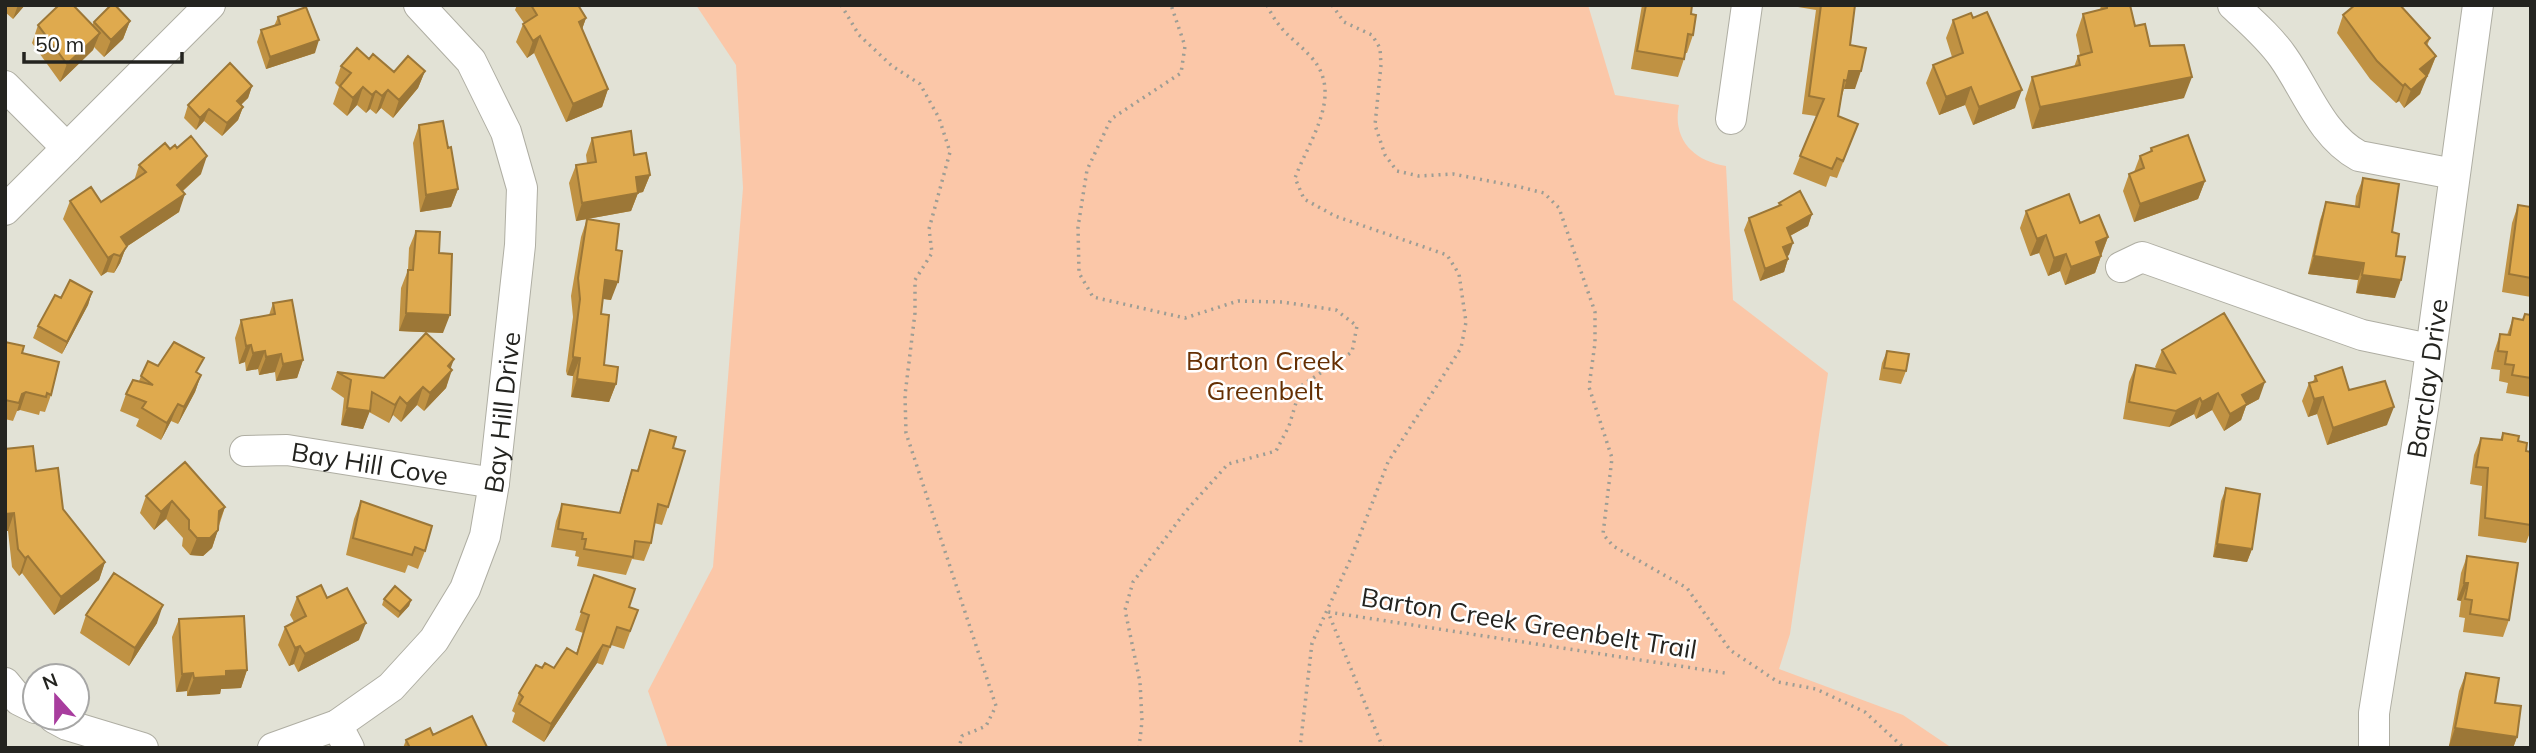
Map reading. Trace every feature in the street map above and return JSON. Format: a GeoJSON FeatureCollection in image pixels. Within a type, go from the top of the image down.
{"type":"FeatureCollection","features":[{"type":"Feature","properties":{"kind":"street"},"geometry":{"type":"LineString","coordinates":[[5,210],[210,5]]}},
{"type":"Feature","properties":{"kind":"street","name":"Bay Hill Drive"},"geometry":{"type":"LineString","coordinates":[[273,748],[343,736],[434,640],[465,589],[485,536],[494,483],[520,245],[522,188],[506,132],[471,61],[419,5]]}},
{"type":"Feature","properties":{"kind":"street"},"geometry":{"type":"LineString","coordinates":[[1731,119],[1747,5]]}},
{"type":"Feature","properties":{"kind":"street"},"geometry":{"type":"LineString","coordinates":[[2233,5],[2282,55],[2328,130],[2349,151],[2359,156],[2454,174]]}},
{"type":"Feature","properties":{"kind":"street","name":"Barclay Drive"},"geometry":{"type":"LineString","coordinates":[[2374,748],[2374,713],[2430,349],[2478,5]]}},
{"type":"Feature","properties":{"kind":"street"},"geometry":{"type":"LineString","coordinates":[[5,86],[67,148]]}},
{"type":"Feature","properties":{"kind":"street"},"geometry":{"type":"LineString","coordinates":[[2121,267],[2142,257],[2362,335],[2430,349]]}},
{"type":"Feature","properties":{"kind":"street","name":"Bay Hill Cove"},"geometry":{"type":"LineString","coordinates":[[245,451],[287,450],[494,483]]}},
{"type":"Feature","properties":{"kind":"street"},"geometry":{"type":"LineString","coordinates":[[90,732],[143,748]]}},
{"type":"Feature","properties":{"kind":"path"},"geometry":{"type":"LineString","coordinates":[[841,5],[859,35],[892,66],[920,84],[939,118],[950,152],[929,229],[932,253],[915,280],[906,433],[996,706],[986,726],[962,736],[959,748]]}},
{"type":"Feature","properties":{"kind":"path"},"geometry":{"type":"LineString","coordinates":[[1139,748],[1142,721],[1140,682],[1125,610],[1133,582],[1185,512],[1228,464],[1276,451],[1289,426],[1301,386],[1352,352],[1357,326],[1336,310],[1282,302],[1238,301],[1185,318],[1093,297],[1079,273],[1079,227],[1087,170],[1111,119],[1181,73],[1185,46],[1171,5]]}},
{"type":"Feature","properties":{"kind":"path"},"geometry":{"type":"LineString","coordinates":[[1267,5],[1276,25],[1312,58],[1325,77],[1326,102],[1295,178],[1304,199],[1335,216],[1447,254],[1459,274],[1466,322],[1461,348],[1388,462],[1328,612]]}},
{"type":"Feature","properties":{"kind":"path"},"geometry":{"type":"LineString","coordinates":[[1332,5],[1344,22],[1372,34],[1380,48],[1375,125],[1385,155],[1397,171],[1419,176],[1453,174],[1520,187],[1544,193],[1559,208],[1595,312],[1595,344],[1589,387],[1612,458],[1603,534],[1613,546],[1687,588],[1730,650],[1778,682],[1816,689],[1865,712],[1904,748]]}},
{"type":"Feature","properties":{"kind":"path","name":"Barton Creek Greenbelt Trail"},"geometry":{"type":"LineString","coordinates":[[1328,612],[1725,673]]}},
{"type":"Feature","properties":{"kind":"path","name":"Barton Creek Greenbelt Trail"},"geometry":{"type":"LineString","coordinates":[[1300,748],[1312,643],[1328,612]]}},
{"type":"Feature","properties":{"kind":"path","name":"Barton Creek Greenbelt Trail"},"geometry":{"type":"LineString","coordinates":[[1328,612],[1383,748]]}},
{"type":"Feature","properties":{"kind":"green space","name":"Barton Creek Greenbelt"},"geometry":{"type":"Polygon","coordinates":[[[696,5],[1588,5],[1615,95],[1679,105],[1679,128],[1688,146],[1704,159],[1726,166],[1733,300],[1828,373],[1790,634],[1779,669],[1903,715],[1952,748],[668,748],[648,691],[713,567],[743,188],[736,65],[696,5]]]}},
{"type":"Feature","properties":{"kind":"building"},"geometry":{"type":"Polygon","coordinates":[[[59,5],[73,5],[100,33],[67,64],[38,25],[59,5]]]}},
{"type":"Feature","properties":{"kind":"building"},"geometry":{"type":"Polygon","coordinates":[[[111,5],[115,5],[130,21],[111,40],[94,22],[111,5]]]}},
{"type":"Feature","properties":{"kind":"building"},"geometry":{"type":"Polygon","coordinates":[[[531,5],[578,5],[586,18],[579,22],[608,89],[573,104],[540,36],[533,41],[523,24],[537,15],[531,5]]]}},
{"type":"Feature","properties":{"kind":"building"},"geometry":{"type":"Polygon","coordinates":[[[1646,5],[1692,5],[1691,14],[1696,15],[1693,35],[1688,34],[1684,59],[1637,51],[1646,5]]]}},
{"type":"Feature","properties":{"kind":"building"},"geometry":{"type":"Polygon","coordinates":[[[1821,5],[1855,5],[1850,45],[1866,48],[1861,71],[1849,71],[1847,81],[1844,80],[1838,116],[1858,124],[1843,161],[1837,158],[1832,169],[1800,156],[1824,99],[1809,96],[1821,5]]]}},
{"type":"Feature","properties":{"kind":"building"},"geometry":{"type":"Polygon","coordinates":[[[2107,5],[2130,5],[2135,26],[2145,24],[2150,46],[2184,45],[2192,77],[2040,107],[2032,77],[2080,65],[2078,56],[2092,52],[2083,14],[2107,8],[2107,5]]]}},
{"type":"Feature","properties":{"kind":"building"},"geometry":{"type":"Polygon","coordinates":[[[2355,5],[2400,5],[2430,38],[2425,43],[2436,56],[2420,69],[2427,76],[2411,90],[2405,84],[2403,86],[2377,61],[2343,15],[2355,5]]]}},
{"type":"Feature","properties":{"kind":"building"},"geometry":{"type":"Polygon","coordinates":[[[306,7],[319,40],[270,57],[261,30],[280,24],[278,17],[306,7]]]}},
{"type":"Feature","properties":{"kind":"building"},"geometry":{"type":"Polygon","coordinates":[[[1987,12],[2022,90],[1979,107],[1971,87],[1946,97],[1933,65],[1963,53],[1953,20],[1971,13],[1973,18],[1987,12]]]}},
{"type":"Feature","properties":{"kind":"building"},"geometry":{"type":"Polygon","coordinates":[[[357,48],[369,59],[373,54],[394,72],[408,56],[425,71],[399,100],[388,90],[382,96],[376,91],[372,95],[363,87],[353,98],[340,86],[351,73],[341,66],[357,48]]]}},
{"type":"Feature","properties":{"kind":"building"},"geometry":{"type":"Polygon","coordinates":[[[230,63],[252,86],[237,101],[243,107],[227,123],[209,109],[200,118],[188,105],[230,63]]]}},
{"type":"Feature","properties":{"kind":"building"},"geometry":{"type":"Polygon","coordinates":[[[443,121],[448,148],[451,147],[458,189],[426,195],[419,125],[443,121]]]}},
{"type":"Feature","properties":{"kind":"building"},"geometry":{"type":"Polygon","coordinates":[[[631,131],[634,155],[646,153],[650,175],[636,177],[638,193],[582,203],[576,165],[596,162],[592,138],[631,131]]]}},
{"type":"Feature","properties":{"kind":"building"},"geometry":{"type":"Polygon","coordinates":[[[2188,135],[2205,181],[2140,204],[2129,174],[2144,168],[2140,156],[2152,151],[2151,148],[2188,135]]]}},
{"type":"Feature","properties":{"kind":"building"},"geometry":{"type":"Polygon","coordinates":[[[191,136],[207,156],[177,185],[185,194],[121,237],[127,246],[120,256],[114,254],[108,258],[70,201],[91,187],[101,202],[146,172],[139,165],[165,143],[170,149],[175,145],[177,148],[191,136]]]}},
{"type":"Feature","properties":{"kind":"building"},"geometry":{"type":"Polygon","coordinates":[[[2363,178],[2399,184],[2392,232],[2399,234],[2396,256],[2405,257],[2401,280],[2362,275],[2364,263],[2314,256],[2326,202],[2359,207],[2363,178]]]}},
{"type":"Feature","properties":{"kind":"building"},"geometry":{"type":"Polygon","coordinates":[[[1800,191],[1812,214],[1787,228],[1793,243],[1783,247],[1788,259],[1765,269],[1749,218],[1781,205],[1779,203],[1800,191]]]}},
{"type":"Feature","properties":{"kind":"building"},"geometry":{"type":"Polygon","coordinates":[[[2069,194],[2080,223],[2099,215],[2108,237],[2096,242],[2101,256],[2071,267],[2066,254],[2054,258],[2046,235],[2037,239],[2026,211],[2069,194]]]}},
{"type":"Feature","properties":{"kind":"building"},"geometry":{"type":"Polygon","coordinates":[[[2518,205],[2531,207],[2531,278],[2509,274],[2518,205]]]}},
{"type":"Feature","properties":{"kind":"building"},"geometry":{"type":"Polygon","coordinates":[[[587,219],[619,224],[616,250],[622,251],[618,282],[605,280],[601,314],[609,315],[604,365],[618,367],[616,384],[577,379],[580,358],[573,357],[580,299],[578,278],[587,219]]]}},
{"type":"Feature","properties":{"kind":"building"},"geometry":{"type":"Polygon","coordinates":[[[416,231],[440,232],[439,253],[452,254],[450,315],[406,313],[408,270],[413,270],[416,231]]]}},
{"type":"Feature","properties":{"kind":"building"},"geometry":{"type":"Polygon","coordinates":[[[70,280],[92,292],[67,342],[38,326],[55,295],[61,298],[70,280]]]}},
{"type":"Feature","properties":{"kind":"building"},"geometry":{"type":"Polygon","coordinates":[[[292,300],[303,360],[283,364],[281,354],[266,357],[265,351],[253,353],[251,345],[246,346],[241,320],[275,314],[273,303],[292,300]]]}},
{"type":"Feature","properties":{"kind":"building"},"geometry":{"type":"Polygon","coordinates":[[[2224,313],[2265,382],[2242,395],[2247,404],[2230,414],[2218,393],[2202,402],[2200,398],[2176,411],[2129,402],[2136,365],[2175,373],[2162,350],[2224,313]]]}},
{"type":"Feature","properties":{"kind":"building"},"geometry":{"type":"Polygon","coordinates":[[[2525,314],[2531,315],[2531,378],[2512,375],[2514,365],[2505,364],[2507,352],[2498,351],[2500,334],[2510,335],[2513,318],[2523,320],[2525,314]]]}},
{"type":"Feature","properties":{"kind":"building"},"geometry":{"type":"Polygon","coordinates":[[[426,333],[454,359],[448,366],[452,370],[430,393],[423,387],[407,404],[400,397],[395,405],[372,392],[370,411],[347,408],[351,380],[337,372],[384,378],[426,333]]]}},
{"type":"Feature","properties":{"kind":"building"},"geometry":{"type":"Polygon","coordinates":[[[5,342],[24,346],[22,353],[59,362],[51,395],[47,393],[46,397],[26,392],[22,394],[19,403],[5,400],[5,342]]]}},
{"type":"Feature","properties":{"kind":"building"},"geometry":{"type":"Polygon","coordinates":[[[174,342],[204,358],[196,372],[201,375],[184,407],[178,404],[167,423],[142,408],[146,402],[126,394],[133,380],[153,385],[141,376],[148,361],[158,366],[174,342]]]}},
{"type":"Feature","properties":{"kind":"building"},"geometry":{"type":"Polygon","coordinates":[[[1887,351],[1909,354],[1906,371],[1884,368],[1887,351]]]}},
{"type":"Feature","properties":{"kind":"building"},"geometry":{"type":"Polygon","coordinates":[[[2342,367],[2349,390],[2385,381],[2394,407],[2333,428],[2323,397],[2314,399],[2309,383],[2317,381],[2315,376],[2342,367]]]}},
{"type":"Feature","properties":{"kind":"building"},"geometry":{"type":"Polygon","coordinates":[[[650,430],[676,437],[673,448],[685,451],[668,507],[658,504],[651,543],[635,541],[633,557],[584,549],[586,539],[582,539],[583,533],[558,529],[562,504],[620,513],[632,470],[638,471],[650,430]]]}},
{"type":"Feature","properties":{"kind":"building"},"geometry":{"type":"Polygon","coordinates":[[[2503,433],[2519,436],[2518,441],[2527,443],[2526,451],[2531,452],[2531,525],[2485,518],[2488,468],[2476,467],[2481,438],[2502,440],[2503,433]]]}},
{"type":"Feature","properties":{"kind":"building"},"geometry":{"type":"Polygon","coordinates":[[[33,446],[36,471],[58,468],[63,509],[105,562],[61,597],[28,556],[25,558],[18,549],[14,513],[5,514],[5,449],[33,446]]]}},
{"type":"Feature","properties":{"kind":"building"},"geometry":{"type":"Polygon","coordinates":[[[185,462],[225,507],[219,511],[218,530],[210,538],[197,538],[189,529],[189,520],[172,501],[161,512],[146,496],[185,462]]]}},
{"type":"Feature","properties":{"kind":"building"},"geometry":{"type":"Polygon","coordinates":[[[2226,488],[2260,494],[2252,549],[2217,544],[2226,488]]]}},
{"type":"Feature","properties":{"kind":"building"},"geometry":{"type":"Polygon","coordinates":[[[361,501],[432,526],[425,551],[415,547],[412,555],[353,538],[361,501]]]}},
{"type":"Feature","properties":{"kind":"building"},"geometry":{"type":"Polygon","coordinates":[[[2467,556],[2518,563],[2509,620],[2470,614],[2472,600],[2465,599],[2468,583],[2464,583],[2467,556]]]}},
{"type":"Feature","properties":{"kind":"building"},"geometry":{"type":"Polygon","coordinates":[[[114,573],[163,605],[135,648],[86,615],[114,573]]]}},
{"type":"Feature","properties":{"kind":"building"},"geometry":{"type":"Polygon","coordinates":[[[594,575],[635,589],[629,607],[638,610],[630,631],[617,627],[610,647],[603,645],[551,724],[519,704],[523,697],[519,693],[536,665],[542,668],[545,663],[554,668],[567,648],[577,654],[589,615],[581,612],[594,575]]]}},
{"type":"Feature","properties":{"kind":"building"},"geometry":{"type":"Polygon","coordinates":[[[321,585],[327,598],[347,588],[366,623],[305,654],[300,646],[295,648],[285,627],[306,616],[297,597],[321,585]]]}},
{"type":"Feature","properties":{"kind":"building"},"geometry":{"type":"Polygon","coordinates":[[[395,586],[411,600],[400,612],[384,599],[395,586]]]}},
{"type":"Feature","properties":{"kind":"building"},"geometry":{"type":"Polygon","coordinates":[[[244,616],[247,670],[226,671],[226,676],[194,678],[193,673],[182,674],[179,619],[244,616]]]}},
{"type":"Feature","properties":{"kind":"building"},"geometry":{"type":"Polygon","coordinates":[[[2466,673],[2499,678],[2495,703],[2521,706],[2517,737],[2455,728],[2466,673]]]}},
{"type":"Feature","properties":{"kind":"building"},"geometry":{"type":"Polygon","coordinates":[[[472,716],[487,747],[485,748],[410,748],[406,740],[430,728],[433,735],[472,716]]]}}]}
